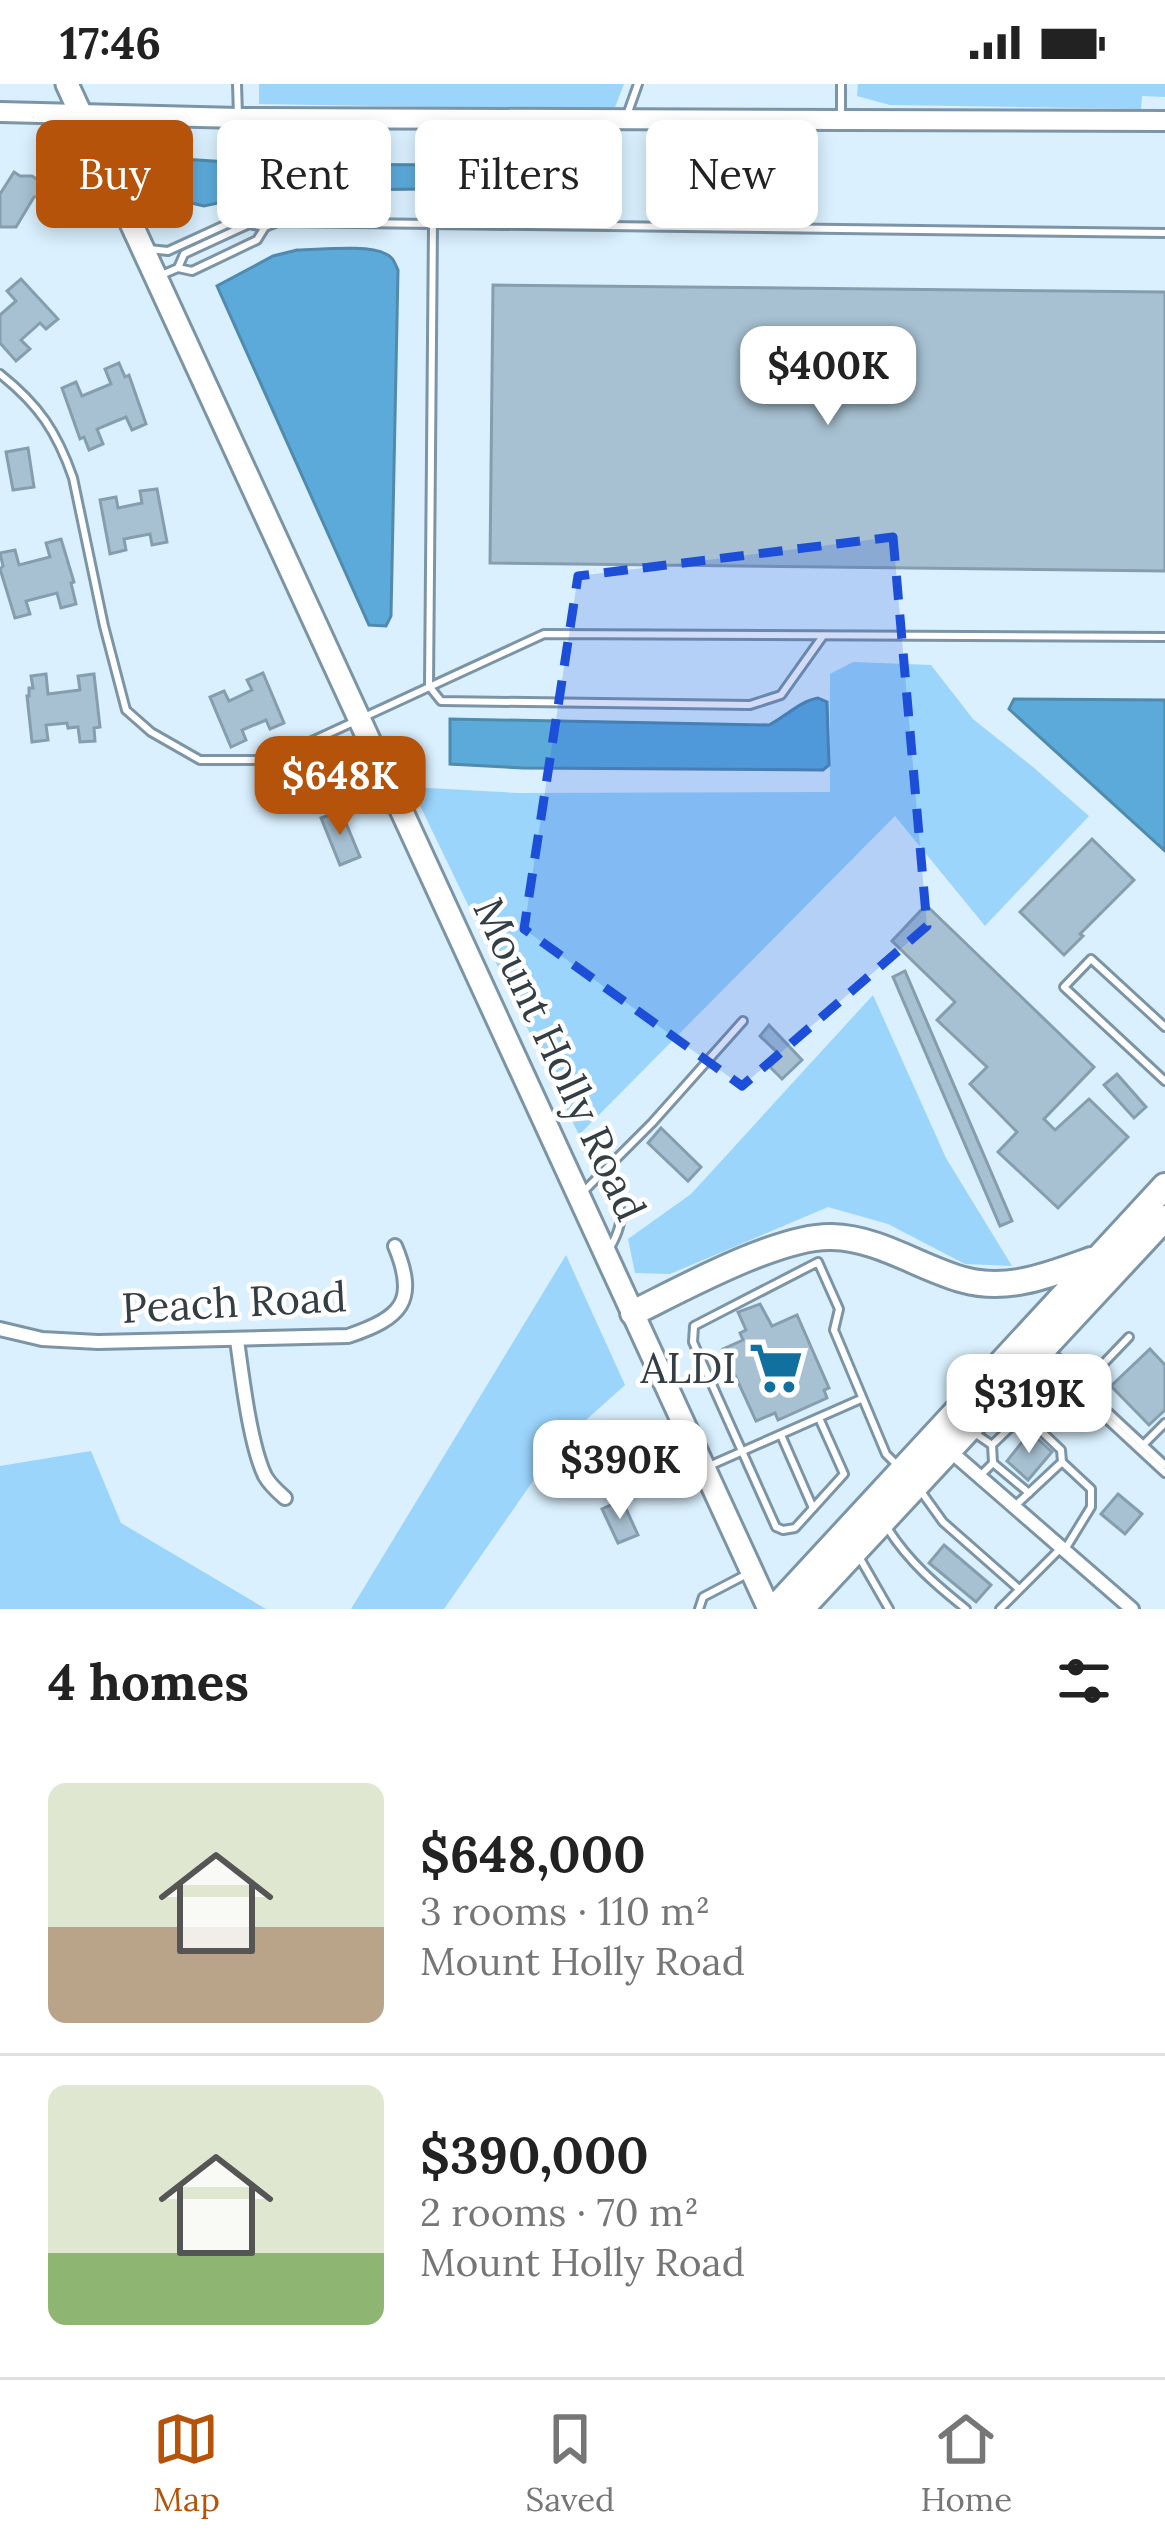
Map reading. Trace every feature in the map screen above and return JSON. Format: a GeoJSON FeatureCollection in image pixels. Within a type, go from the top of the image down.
{"type":"FeatureCollection","features":[{"type":"Feature","properties":{"kind":"highway"},"geometry":{"type":"LineString","coordinates":[[771,1609],[908,1477],[1165,1186]]}},
{"type":"Feature","properties":{"kind":"highway"},"geometry":{"type":"LineString","coordinates":[[805,1607],[883,1521],[908,1477],[1011,1402],[1045,1354],[1165,1218]]}},
{"type":"Feature","properties":{"kind":"highway"},"geometry":{"type":"LineString","coordinates":[[633,1313],[785,1245],[829,1236],[874,1245],[968,1281],[994,1284],[1021,1283],[1099,1258]]}},
{"type":"Feature","properties":{"kind":"main road","name":"Mount Holly Road"},"geometry":{"type":"LineString","coordinates":[[67,84],[144,247],[168,272],[361,719],[771,1609]]}},
{"type":"Feature","properties":{"kind":"street"},"geometry":{"type":"LineString","coordinates":[[0,112],[238,118],[1165,121]]}},
{"type":"Feature","properties":{"kind":"street","name":"Peach Road"},"geometry":{"type":"LineString","coordinates":[[0,1329],[60,1340],[348,1336],[389,1318],[405,1298],[406,1274],[395,1246]]}},
{"type":"Feature","properties":{"kind":"street"},"geometry":{"type":"LineString","coordinates":[[237,1340],[262,1467],[285,1498]]}},
{"type":"Feature","properties":{"kind":"street"},"geometry":{"type":"LineString","coordinates":[[949,1450],[1132,1609]]}},
{"type":"Feature","properties":{"kind":"lane"},"geometry":{"type":"LineString","coordinates":[[237,84],[238,118]]}},
{"type":"Feature","properties":{"kind":"lane"},"geometry":{"type":"LineString","coordinates":[[626,119],[638,84]]}},
{"type":"Feature","properties":{"kind":"lane"},"geometry":{"type":"LineString","coordinates":[[841,84],[841,120]]}},
{"type":"Feature","properties":{"kind":"lane"},"geometry":{"type":"LineString","coordinates":[[622,226],[1165,233]]}},
{"type":"Feature","properties":{"kind":"lane"},"geometry":{"type":"LineString","coordinates":[[144,247],[167,250],[218,228]]}},
{"type":"Feature","properties":{"kind":"lane"},"geometry":{"type":"LineString","coordinates":[[168,272],[184,254],[240,228]]}},
{"type":"Feature","properties":{"kind":"lane"},"geometry":{"type":"LineString","coordinates":[[168,272],[192,271],[257,240],[264,228]]}},
{"type":"Feature","properties":{"kind":"lane"},"geometry":{"type":"LineString","coordinates":[[434,228],[429,686],[441,701],[750,705],[781,695],[823,636]]}},
{"type":"Feature","properties":{"kind":"lane"},"geometry":{"type":"LineString","coordinates":[[0,374],[50,424],[64,454],[127,710],[151,732],[200,760],[271,760],[544,634],[1165,638]]}},
{"type":"Feature","properties":{"kind":"lane"},"geometry":{"type":"LineString","coordinates":[[1165,1027],[1091,959],[1064,987],[1165,1081]]}},
{"type":"Feature","properties":{"kind":"lane"},"geometry":{"type":"LineString","coordinates":[[579,1196],[743,1021]]}},
{"type":"Feature","properties":{"kind":"lane"},"geometry":{"type":"LineString","coordinates":[[602,1173],[623,1215],[606,1254]]}},
{"type":"Feature","properties":{"kind":"lane"},"geometry":{"type":"LineString","coordinates":[[819,1418],[844,1474],[795,1528],[783,1530],[776,1527],[693,1342],[694,1327],[818,1262],[839,1309],[834,1330],[886,1454],[944,1522],[1019,1589]]}},
{"type":"Feature","properties":{"kind":"lane"},"geometry":{"type":"LineString","coordinates":[[1081,1387],[1129,1337]]}},
{"type":"Feature","properties":{"kind":"lane"},"geometry":{"type":"LineString","coordinates":[[1045,1354],[1062,1359],[1081,1387],[1165,1469],[1047,1367],[1045,1354]]}},
{"type":"Feature","properties":{"kind":"lane"},"geometry":{"type":"LineString","coordinates":[[706,1468],[861,1399]]}},
{"type":"Feature","properties":{"kind":"lane"},"geometry":{"type":"LineString","coordinates":[[980,1477],[993,1463],[992,1445],[1021,1417],[1011,1402]]}},
{"type":"Feature","properties":{"kind":"lane"},"geometry":{"type":"LineString","coordinates":[[1000,1609],[1063,1550],[1091,1507],[1091,1489],[1011,1402]]}},
{"type":"Feature","properties":{"kind":"lane"},"geometry":{"type":"LineString","coordinates":[[1143,1445],[1165,1423]]}},
{"type":"Feature","properties":{"kind":"lane"},"geometry":{"type":"LineString","coordinates":[[968,1429],[992,1445]]}},
{"type":"Feature","properties":{"kind":"lane"},"geometry":{"type":"LineString","coordinates":[[781,1435],[813,1508]]}},
{"type":"Feature","properties":{"kind":"lane"},"geometry":{"type":"LineString","coordinates":[[1014,1507],[1062,1462]]}},
{"type":"Feature","properties":{"kind":"lane"},"geometry":{"type":"LineString","coordinates":[[993,1463],[1029,1492]]}},
{"type":"Feature","properties":{"kind":"lane"},"geometry":{"type":"LineString","coordinates":[[883,1521],[901,1550],[931,1582],[966,1609]]}},
{"type":"Feature","properties":{"kind":"lane"},"geometry":{"type":"LineString","coordinates":[[855,1551],[889,1609]]}},
{"type":"Feature","properties":{"kind":"lane"},"geometry":{"type":"LineString","coordinates":[[699,1609],[703,1597],[752,1571]]}},
{"type":"Feature","properties":{"kind":"highlighted area"},"geometry":{"type":"Polygon","coordinates":[[[893,537],[927,926],[742,1086],[524,929],[578,576],[893,537]]]}},
{"type":"Feature","properties":{"kind":"shaded area"},"geometry":{"type":"Polygon","coordinates":[[[259,84],[624,84],[614,110],[259,104],[259,84]]]}},
{"type":"Feature","properties":{"kind":"shaded area"},"geometry":{"type":"Polygon","coordinates":[[[858,84],[1165,84],[1165,97],[1142,96],[1141,109],[890,105],[857,96],[858,84]]]}},
{"type":"Feature","properties":{"kind":"shaded area"},"geometry":{"type":"Polygon","coordinates":[[[193,160],[217,161],[217,203],[193,203],[193,160]]]}},
{"type":"Feature","properties":{"kind":"shaded area"},"geometry":{"type":"Polygon","coordinates":[[[391,165],[415,165],[415,189],[391,189],[391,165]]]}},
{"type":"Feature","properties":{"kind":"shaded area"},"geometry":{"type":"Polygon","coordinates":[[[297,250],[378,251],[391,257],[398,270],[391,616],[386,626],[369,625],[217,286],[273,256],[297,250]]]}},
{"type":"Feature","properties":{"kind":"shaded area"},"geometry":{"type":"Polygon","coordinates":[[[853,662],[931,665],[973,719],[1089,816],[985,926],[895,816],[579,1135],[411,787],[517,793],[830,792],[830,674],[853,662]]]}},
{"type":"Feature","properties":{"kind":"shaded area"},"geometry":{"type":"Polygon","coordinates":[[[818,698],[827,702],[829,765],[823,770],[450,764],[450,719],[769,725],[818,698]]]}},
{"type":"Feature","properties":{"kind":"shaded area"},"geometry":{"type":"Polygon","coordinates":[[[1014,699],[1165,700],[1165,851],[1009,709],[1014,699]]]}},
{"type":"Feature","properties":{"kind":"shaded area"},"geometry":{"type":"Polygon","coordinates":[[[873,995],[946,1158],[1012,1266],[965,1264],[888,1224],[828,1207],[670,1274],[635,1273],[628,1239],[691,1194],[873,995]]]}},
{"type":"Feature","properties":{"kind":"shaded area"},"geometry":{"type":"Polygon","coordinates":[[[566,1255],[625,1385],[558,1445],[444,1609],[351,1609],[566,1255]]]}},
{"type":"Feature","properties":{"kind":"shaded area"},"geometry":{"type":"Polygon","coordinates":[[[91,1451],[121,1523],[266,1609],[0,1609],[0,1466],[91,1451]]]}},
{"type":"Feature","properties":{"kind":"building"},"geometry":{"type":"Polygon","coordinates":[[[14,172],[36,179],[36,197],[16,227],[0,227],[0,194],[14,172]]]}},
{"type":"Feature","properties":{"kind":"building"},"geometry":{"type":"Polygon","coordinates":[[[21,279],[58,319],[46,329],[40,323],[21,340],[30,349],[16,361],[0,343],[0,315],[16,301],[7,291],[21,279]]]}},
{"type":"Feature","properties":{"kind":"building"},"geometry":{"type":"Polygon","coordinates":[[[493,285],[1165,292],[1165,571],[490,563],[493,285]]]}},
{"type":"Feature","properties":{"kind":"building"},"geometry":{"type":"Polygon","coordinates":[[[119,363],[125,377],[129,375],[146,424],[132,430],[126,417],[97,429],[103,444],[89,450],[84,437],[80,439],[62,388],[76,382],[82,396],[111,384],[105,369],[119,363]]]}},
{"type":"Feature","properties":{"kind":"building"},"geometry":{"type":"Polygon","coordinates":[[[28,448],[34,487],[13,490],[6,452],[28,448]]]}},
{"type":"Feature","properties":{"kind":"building"},"geometry":{"type":"Polygon","coordinates":[[[157,489],[167,542],[152,545],[150,534],[124,539],[126,550],[110,554],[100,500],[116,497],[118,508],[142,503],[140,491],[157,489]]]}},
{"type":"Feature","properties":{"kind":"building"},"geometry":{"type":"Polygon","coordinates":[[[61,539],[76,604],[61,608],[57,593],[26,601],[30,614],[15,618],[0,553],[15,550],[19,565],[50,557],[46,543],[61,539]]]}},
{"type":"Feature","properties":{"kind":"building"},"geometry":{"type":"Polygon","coordinates":[[[263,673],[284,723],[270,729],[266,720],[242,730],[246,740],[231,747],[210,697],[224,691],[229,701],[252,690],[247,680],[263,673]]]}},
{"type":"Feature","properties":{"kind":"building"},"geometry":{"type":"Polygon","coordinates":[[[46,674],[48,694],[80,690],[78,676],[94,674],[100,727],[94,728],[95,741],[80,742],[78,727],[68,728],[67,723],[46,725],[48,740],[32,742],[27,696],[33,688],[31,676],[46,674]]]}},
{"type":"Feature","properties":{"kind":"building"},"geometry":{"type":"Polygon","coordinates":[[[341,811],[360,857],[340,865],[321,818],[341,811]]]}},
{"type":"Feature","properties":{"kind":"building"},"geometry":{"type":"Polygon","coordinates":[[[1092,839],[1134,880],[1064,955],[1020,912],[1092,839]]]}},
{"type":"Feature","properties":{"kind":"building"},"geometry":{"type":"Polygon","coordinates":[[[926,905],[1094,1067],[1044,1119],[1055,1130],[1089,1099],[1128,1137],[1058,1208],[998,1152],[1017,1132],[970,1084],[987,1067],[937,1020],[955,1002],[892,941],[926,905]]]}},
{"type":"Feature","properties":{"kind":"building"},"geometry":{"type":"Polygon","coordinates":[[[905,971],[1012,1221],[1000,1226],[893,977],[905,971]]]}},
{"type":"Feature","properties":{"kind":"building"},"geometry":{"type":"Polygon","coordinates":[[[769,1025],[802,1060],[782,1079],[770,1067],[781,1056],[760,1036],[769,1025]]]}},
{"type":"Feature","properties":{"kind":"building"},"geometry":{"type":"Polygon","coordinates":[[[1117,1074],[1146,1107],[1134,1118],[1104,1085],[1117,1074]]]}},
{"type":"Feature","properties":{"kind":"building"},"geometry":{"type":"Polygon","coordinates":[[[661,1128],[701,1167],[688,1181],[648,1143],[661,1128]]]}},
{"type":"Feature","properties":{"kind":"building","name":"ALDI"},"geometry":{"type":"Polygon","coordinates":[[[760,1304],[772,1326],[797,1315],[829,1388],[824,1390],[827,1398],[778,1420],[775,1413],[756,1421],[723,1349],[743,1340],[740,1333],[746,1330],[738,1312],[760,1304]]]}},
{"type":"Feature","properties":{"kind":"building"},"geometry":{"type":"Polygon","coordinates":[[[1150,1349],[1165,1365],[1165,1410],[1149,1425],[1111,1386],[1150,1349]]]}},
{"type":"Feature","properties":{"kind":"building"},"geometry":{"type":"Polygon","coordinates":[[[1030,1432],[1052,1452],[1028,1480],[1007,1461],[1030,1432]]]}},
{"type":"Feature","properties":{"kind":"building"},"geometry":{"type":"Polygon","coordinates":[[[1118,1494],[1142,1514],[1125,1534],[1101,1514],[1118,1494]]]}},
{"type":"Feature","properties":{"kind":"building"},"geometry":{"type":"Polygon","coordinates":[[[622,1500],[638,1535],[618,1543],[602,1509],[622,1500]]]}},
{"type":"Feature","properties":{"kind":"building"},"geometry":{"type":"Polygon","coordinates":[[[944,1545],[991,1585],[976,1602],[929,1563],[944,1545]]]}},
{"type":"Feature","properties":{"kind":"place","name":"ALDI"},"geometry":{"type":"Point","coordinates":[776,1368]}}]}
